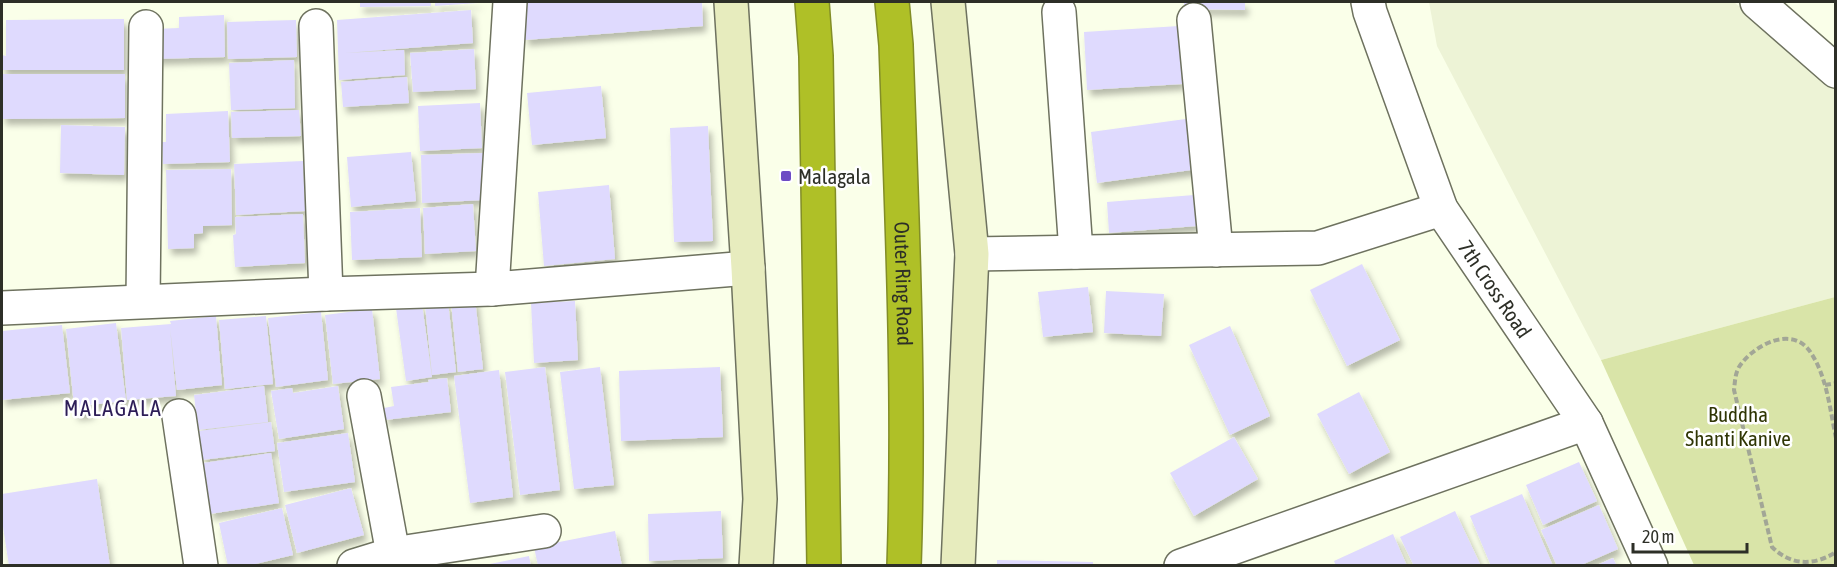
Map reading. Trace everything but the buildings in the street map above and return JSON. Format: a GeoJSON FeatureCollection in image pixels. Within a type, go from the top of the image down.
{"type":"FeatureCollection","features":[{"type":"Feature","properties":{"kind":"highway"},"geometry":{"type":"LineString","coordinates":[[812,2],[816,56],[824,566]]}},
{"type":"Feature","properties":{"kind":"highway","name":"Outer Ring Road"},"geometry":{"type":"LineString","coordinates":[[892,2],[896,45],[906,340],[904,566]]}},
{"type":"Feature","properties":{"kind":"street"},"geometry":{"type":"LineString","coordinates":[[492,289],[510,2]]}},
{"type":"Feature","properties":{"kind":"street"},"geometry":{"type":"LineString","coordinates":[[731,2],[760,499],[756,566]]}},
{"type":"Feature","properties":{"kind":"street"},"geometry":{"type":"LineString","coordinates":[[948,2],[972,254],[958,566]]}},
{"type":"Feature","properties":{"kind":"street","name":"7th Cross Road"},"geometry":{"type":"LineString","coordinates":[[1368,2],[1441,209],[1586,423],[1651,566]]}},
{"type":"Feature","properties":{"kind":"street"},"geometry":{"type":"LineString","coordinates":[[1757,2],[1836,71]]}},
{"type":"Feature","properties":{"kind":"street"},"geometry":{"type":"LineString","coordinates":[[1059,12],[1076,252]]}},
{"type":"Feature","properties":{"kind":"street"},"geometry":{"type":"LineString","coordinates":[[1194,20],[1216,250]]}},
{"type":"Feature","properties":{"kind":"street"},"geometry":{"type":"LineString","coordinates":[[316,26],[327,294]]}},
{"type":"Feature","properties":{"kind":"street"},"geometry":{"type":"LineString","coordinates":[[142,301],[146,27]]}},
{"type":"Feature","properties":{"kind":"street"},"geometry":{"type":"LineString","coordinates":[[972,254],[1318,248],[1441,209]]}},
{"type":"Feature","properties":{"kind":"street"},"geometry":{"type":"LineString","coordinates":[[2,308],[492,289],[748,268]]}},
{"type":"Feature","properties":{"kind":"street"},"geometry":{"type":"LineString","coordinates":[[364,396],[393,554]]}},
{"type":"Feature","properties":{"kind":"street"},"geometry":{"type":"LineString","coordinates":[[179,416],[201,566]]}},
{"type":"Feature","properties":{"kind":"street"},"geometry":{"type":"LineString","coordinates":[[1182,566],[1586,423]]}},
{"type":"Feature","properties":{"kind":"street"},"geometry":{"type":"LineString","coordinates":[[354,566],[393,554],[544,531]]}},
{"type":"Feature","properties":{"kind":"path"},"geometry":{"type":"LineString","coordinates":[[1836,438],[1825,384],[1811,351],[1793,338],[1771,340],[1750,355],[1739,368],[1735,376],[1734,390],[1772,547],[1782,557],[1802,562],[1825,559],[1836,552]]}},
{"type":"Feature","properties":{"kind":"path"},"geometry":{"type":"LineString","coordinates":[[1825,384],[1836,383]]}},
{"type":"Feature","properties":{"kind":"shaded area"},"geometry":{"type":"Polygon","coordinates":[[[1429,2],[1734,2],[1835,90],[1835,297],[1601,360],[1437,46],[1429,2]]]}},
{"type":"Feature","properties":{"kind":"green space","name":"Buddha Shanti Kanive"},"geometry":{"type":"Polygon","coordinates":[[[1835,297],[1835,565],[1694,565],[1601,360],[1835,297]]]}},
{"type":"Feature","properties":{"kind":"place","name":"Malagala"},"geometry":{"type":"Point","coordinates":[786,176]}},
{"type":"Feature","properties":{"kind":"district","name":"MALAGALA"},"geometry":{"type":"Point","coordinates":[113,408]}}]}
